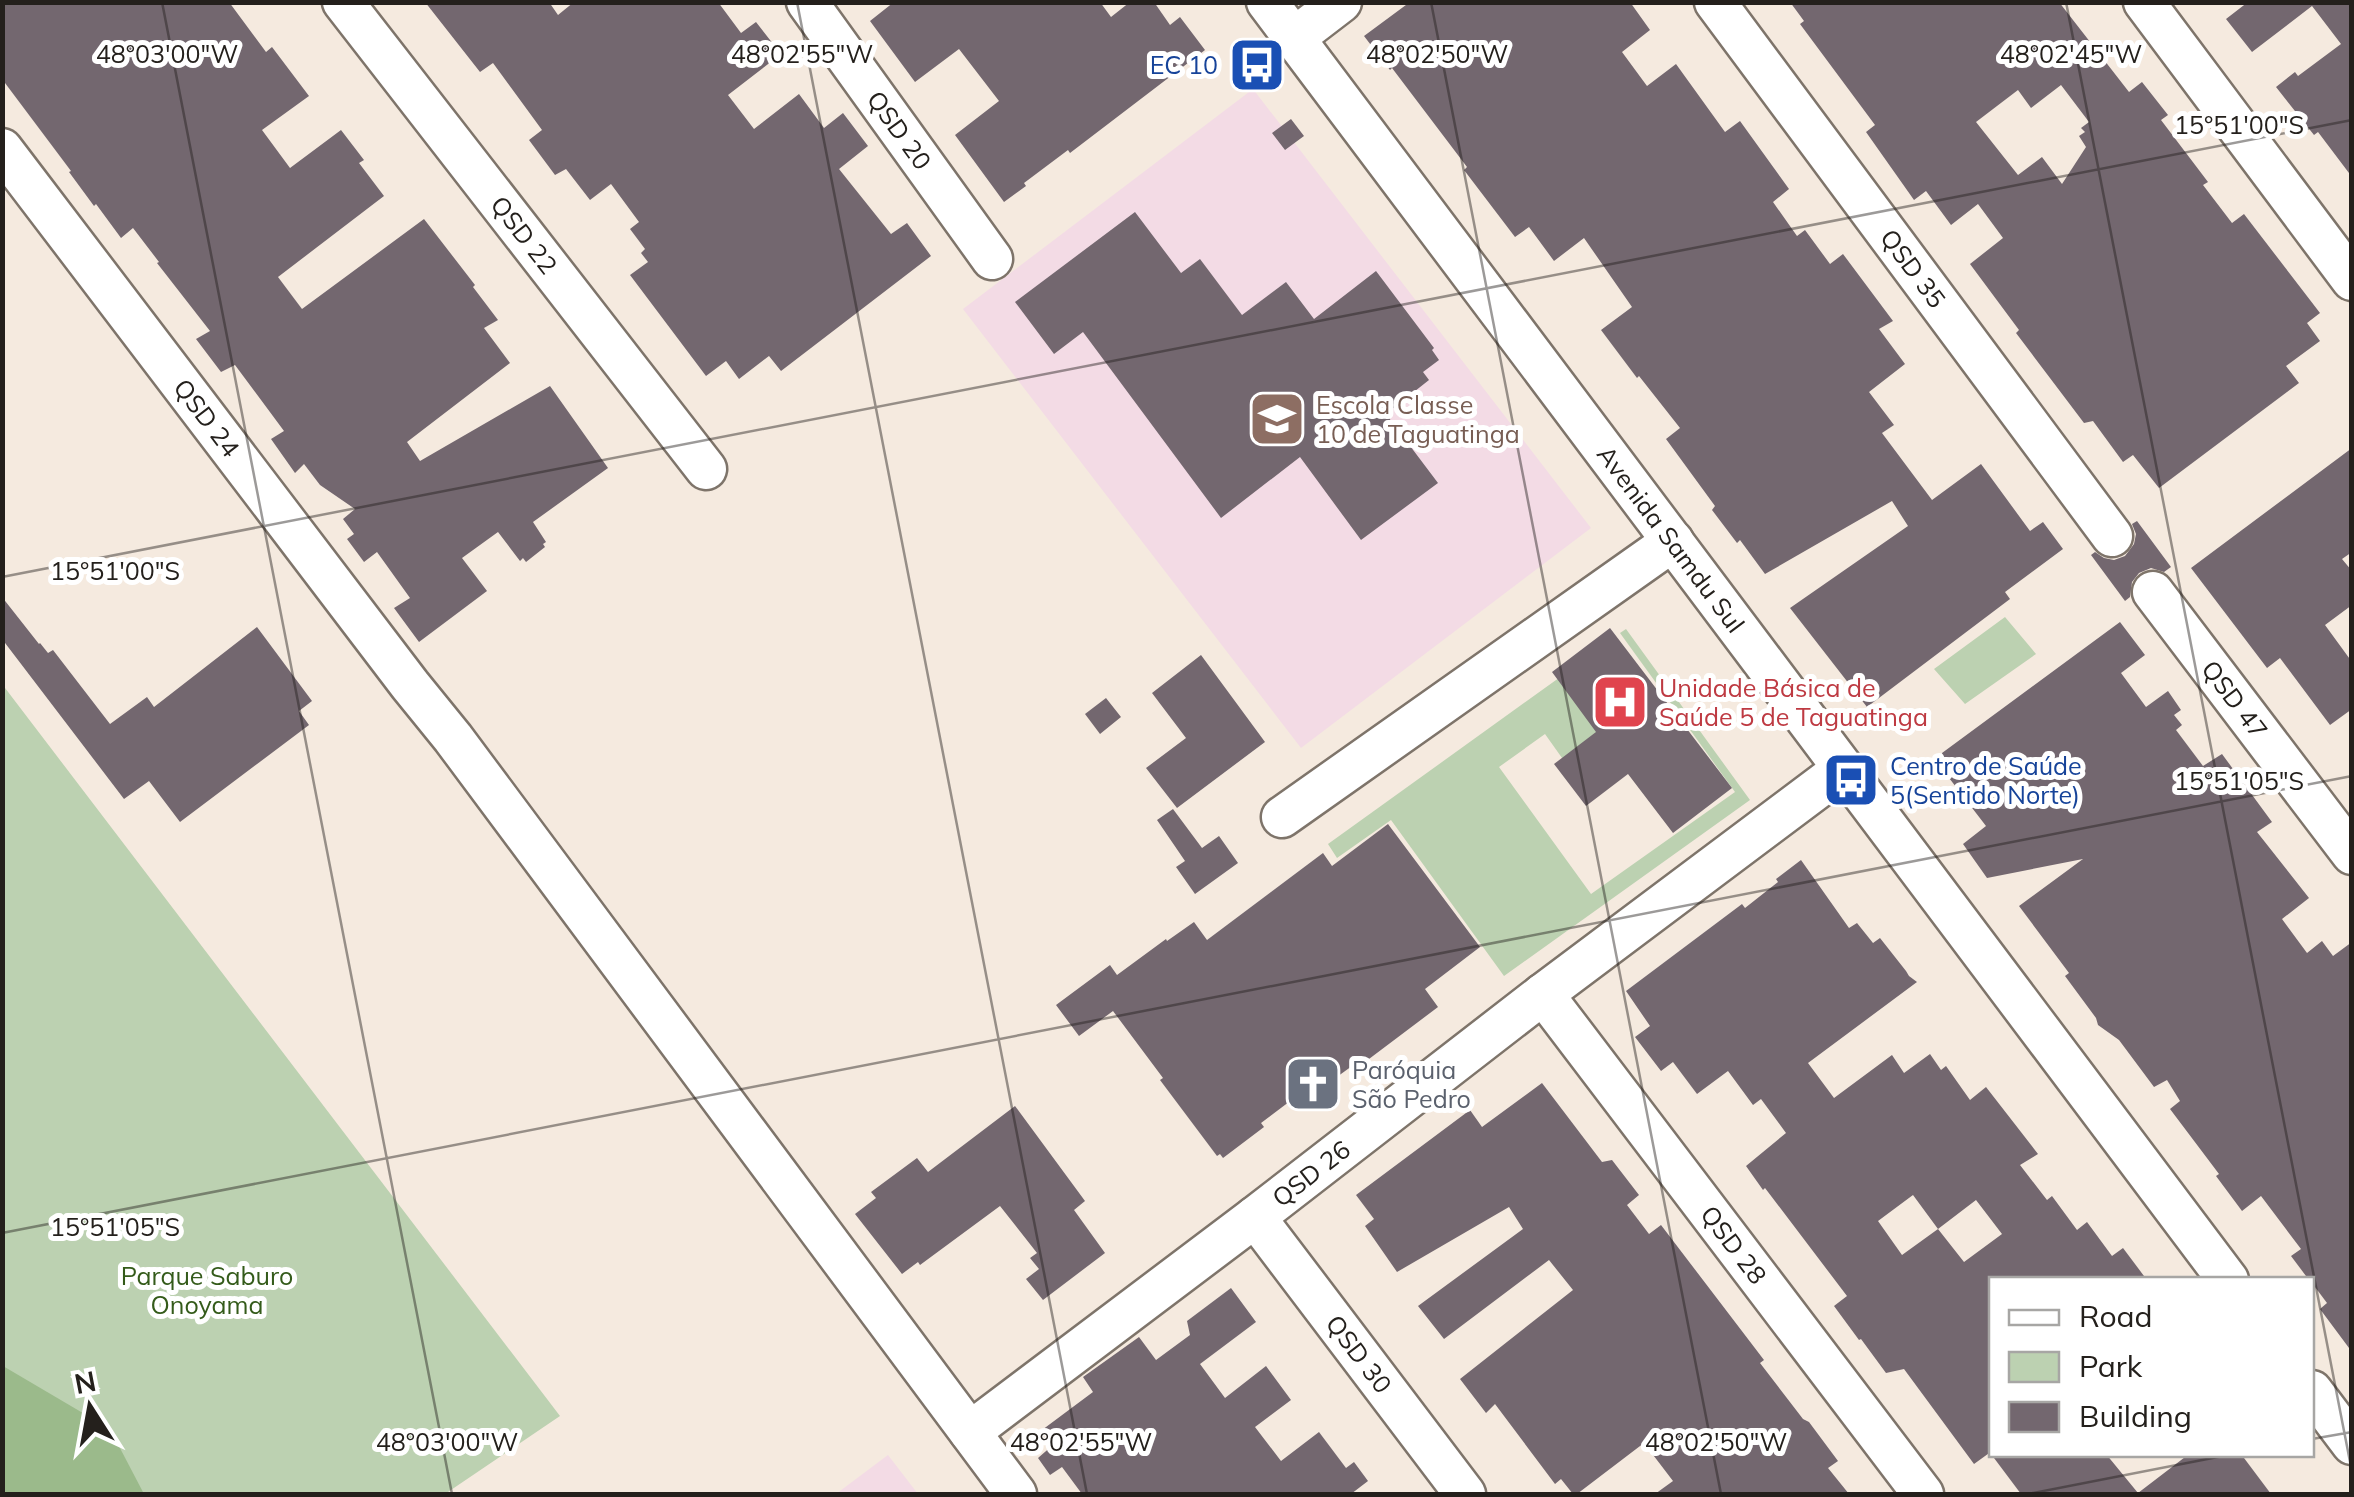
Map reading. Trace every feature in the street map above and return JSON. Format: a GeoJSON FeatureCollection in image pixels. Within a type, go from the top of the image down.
{"type":"FeatureCollection","features":[{"type":"Feature","properties":{"kind":"street","name":"QSD 22"},"geometry":{"type":"LineString","coordinates":[[343,2],[706,469]]}},
{"type":"Feature","properties":{"kind":"street","name":"QSD 20"},"geometry":{"type":"LineString","coordinates":[[807,2],[992,259]]}},
{"type":"Feature","properties":{"kind":"street","name":"Avenida Samdu Sul"},"geometry":{"type":"LineString","coordinates":[[1267,2],[2226,1277]]}},
{"type":"Feature","properties":{"kind":"street"},"geometry":{"type":"LineString","coordinates":[[1294,38],[1342,2]]}},
{"type":"Feature","properties":{"kind":"street","name":"QSD 35"},"geometry":{"type":"LineString","coordinates":[[1715,2],[2112,536]]}},
{"type":"Feature","properties":{"kind":"street"},"geometry":{"type":"LineString","coordinates":[[2144,2],[2352,280]]}},
{"type":"Feature","properties":{"kind":"street","name":"QSD 24"},"geometry":{"type":"LineString","coordinates":[[2,149],[453,738],[1016,1494]]}},
{"type":"Feature","properties":{"kind":"street"},"geometry":{"type":"LineString","coordinates":[[1282,817],[1672,541]]}},
{"type":"Feature","properties":{"kind":"street","name":"QSD 47"},"geometry":{"type":"LineString","coordinates":[[2153,592],[2352,854]]}},
{"type":"Feature","properties":{"kind":"street","name":"QSD 26"},"geometry":{"type":"LineString","coordinates":[[970,1432],[1843,769]]}},
{"type":"Feature","properties":{"kind":"street","name":"QSD 28"},"geometry":{"type":"LineString","coordinates":[[1543,994],[1923,1494]]}},
{"type":"Feature","properties":{"kind":"street","name":"QSD 30"},"geometry":{"type":"LineString","coordinates":[[1255,1217],[1465,1494]]}},
{"type":"Feature","properties":{"kind":"street"},"geometry":{"type":"LineString","coordinates":[[2314,1394],[2352,1444]]}},
{"type":"Feature","properties":{"kind":"shaded area","name":"Escola Classe 10 de Taguatinga"},"geometry":{"type":"Polygon","coordinates":[[[1253,89],[1591,528],[1301,748],[963,309],[1253,89]]]}},
{"type":"Feature","properties":{"kind":"shaded area"},"geometry":{"type":"Polygon","coordinates":[[[888,1455],[918,1494],[836,1494],[888,1455]]]}},
{"type":"Feature","properties":{"kind":"green space"},"geometry":{"type":"Polygon","coordinates":[[[2005,617],[2036,654],[1965,704],[1934,669],[2005,617]]]}},
{"type":"Feature","properties":{"kind":"green space"},"geometry":{"type":"Polygon","coordinates":[[[1626,629],[1750,800],[1504,976],[1391,820],[1337,858],[1328,844],[1563,675],[1607,736],[1567,765],[1545,734],[1499,767],[1591,894],[1735,792],[1620,633],[1626,629]]]}},
{"type":"Feature","properties":{"kind":"green space","name":"Parque Saburo Onoyama"},"geometry":{"type":"Polygon","coordinates":[[[2,684],[560,1416],[445,1494],[3,1494],[2,684]]]}},
{"type":"Feature","properties":{"kind":"green space"},"geometry":{"type":"Polygon","coordinates":[[[3,1366],[110,1429],[144,1494],[3,1494],[3,1366]]]}},
{"type":"Feature","properties":{"kind":"building"},"geometry":{"type":"Polygon","coordinates":[[[2,2],[229,2],[266,52],[272,47],[309,96],[262,130],[290,168],[341,130],[384,196],[278,277],[302,309],[424,219],[498,320],[484,328],[510,363],[407,442],[420,461],[550,386],[608,468],[533,522],[546,542],[545,547],[526,562],[523,558],[520,561],[498,532],[462,558],[487,591],[419,642],[394,608],[410,598],[377,552],[364,562],[347,539],[354,534],[343,519],[355,509],[320,485],[304,464],[295,473],[271,439],[284,431],[235,365],[221,372],[196,339],[210,331],[159,262],[133,228],[121,238],[2,79],[2,2]]]}},
{"type":"Feature","properties":{"kind":"building"},"geometry":{"type":"Polygon","coordinates":[[[425,2],[549,2],[558,15],[574,2],[718,2],[741,33],[756,22],[781,54],[728,95],[754,129],[799,94],[824,128],[843,113],[868,146],[839,169],[891,234],[907,223],[931,256],[781,371],[769,356],[739,379],[726,361],[706,376],[630,275],[648,262],[641,253],[645,249],[630,229],[639,222],[611,184],[590,200],[566,169],[555,175],[529,140],[542,130],[493,63],[480,72],[425,2]]]}},
{"type":"Feature","properties":{"kind":"building"},"geometry":{"type":"Polygon","coordinates":[[[894,2],[1100,2],[1111,17],[1130,2],[1154,2],[1170,25],[1180,17],[1205,50],[1070,153],[1068,150],[1024,183],[1026,186],[1004,202],[955,135],[999,101],[959,49],[915,82],[870,21],[894,2]]]}},
{"type":"Feature","properties":{"kind":"building"},"geometry":{"type":"Polygon","coordinates":[[[1410,2],[1630,2],[1650,30],[1622,52],[1647,86],[1676,64],[1725,132],[1740,121],[1789,189],[1773,202],[1797,236],[1805,230],[1830,264],[1843,254],[1893,321],[1879,329],[1905,364],[1869,392],[1894,425],[1882,433],[1932,500],[1981,464],[2030,531],[2043,522],[2063,549],[2005,592],[2010,599],[1867,707],[1790,608],[1908,526],[1892,501],[1765,574],[1712,510],[1715,506],[1666,439],[1680,428],[1601,330],[1632,307],[1584,238],[1554,261],[1529,227],[1515,237],[1464,170],[1467,167],[1364,36],[1410,2]]]}},
{"type":"Feature","properties":{"kind":"building"},"geometry":{"type":"Polygon","coordinates":[[[1790,2],[2059,2],[2129,92],[2142,82],[2168,115],[2161,120],[2208,182],[2203,185],[2232,223],[2244,214],[2320,313],[2307,323],[2320,341],[2286,366],[2299,383],[2159,488],[2133,455],[2123,462],[2093,421],[2084,423],[1970,264],[2003,238],[1978,204],[1951,225],[1926,191],[1914,200],[1866,132],[1875,125],[1800,24],[1804,21],[1790,2]],[[2061,85],[2031,108],[2018,90],[1976,122],[2018,175],[2042,157],[2062,184],[2086,147],[2079,136],[2085,132],[2081,128],[2089,122],[2061,85]]]}},
{"type":"Feature","properties":{"kind":"building"},"geometry":{"type":"Polygon","coordinates":[[[2248,2],[2352,2],[2352,177],[2318,132],[2314,135],[2276,87],[2341,44],[2312,6],[2252,52],[2226,19],[2248,2]]]}},
{"type":"Feature","properties":{"kind":"building"},"geometry":{"type":"Polygon","coordinates":[[[1291,119],[1304,136],[1285,150],[1272,133],[1291,119]]]}},
{"type":"Feature","properties":{"kind":"building"},"geometry":{"type":"Polygon","coordinates":[[[1135,212],[1181,273],[1200,259],[1242,315],[1286,282],[1314,319],[1376,271],[1439,360],[1423,372],[1429,380],[1386,414],[1438,483],[1361,540],[1300,457],[1221,518],[1083,332],[1054,354],[1015,302],[1135,212]]]}},
{"type":"Feature","properties":{"kind":"building"},"geometry":{"type":"Polygon","coordinates":[[[2352,448],[2352,552],[2342,559],[2352,571],[2352,605],[2325,625],[2352,662],[2352,709],[2330,725],[2280,658],[2267,668],[2191,568],[2352,448]]]}},
{"type":"Feature","properties":{"kind":"building"},"geometry":{"type":"Polygon","coordinates":[[[2137,521],[2171,567],[2164,572],[2151,568],[2139,573],[2125,601],[2091,555],[2095,552],[2114,560],[2125,556],[2134,544],[2132,524],[2137,521]]]}},
{"type":"Feature","properties":{"kind":"building"},"geometry":{"type":"Polygon","coordinates":[[[2,597],[39,644],[48,653],[53,650],[110,724],[147,697],[154,707],[257,627],[312,701],[299,711],[309,725],[180,822],[149,781],[124,799],[2,639],[2,597]]]}},
{"type":"Feature","properties":{"kind":"building"},"geometry":{"type":"Polygon","coordinates":[[[2120,622],[2145,655],[2121,673],[2146,707],[2168,691],[2181,710],[2174,715],[2182,725],[2176,730],[2203,766],[2222,754],[2272,822],[2257,832],[2309,898],[2282,919],[2307,953],[2322,941],[2333,956],[2352,942],[2352,1352],[2320,1309],[2327,1303],[2314,1286],[2314,1277],[2307,1277],[2291,1256],[2301,1249],[2261,1196],[2242,1211],[2170,1109],[2180,1101],[2167,1080],[2154,1087],[2119,1040],[2098,1025],[2065,976],[2069,973],[2019,906],[2083,859],[1987,878],[1963,844],[1986,826],[1946,774],[1942,753],[2120,622]]]}},
{"type":"Feature","properties":{"kind":"building","name":"Unidade Básica de Saúde 5 de Taguatinga"},"geometry":{"type":"Polygon","coordinates":[[[1610,628],[1732,788],[1673,833],[1628,774],[1586,806],[1554,764],[1596,732],[1552,672],[1610,628]]]}},
{"type":"Feature","properties":{"kind":"building"},"geometry":{"type":"Polygon","coordinates":[[[1201,655],[1265,742],[1177,808],[1146,768],[1186,738],[1152,693],[1201,655]]]}},
{"type":"Feature","properties":{"kind":"building"},"geometry":{"type":"Polygon","coordinates":[[[1106,698],[1121,717],[1100,734],[1085,714],[1106,698]]]}},
{"type":"Feature","properties":{"kind":"building"},"geometry":{"type":"Polygon","coordinates":[[[1173,809],[1202,848],[1219,836],[1238,863],[1195,894],[1176,867],[1185,861],[1157,820],[1173,809]]]}},
{"type":"Feature","properties":{"kind":"building"},"geometry":{"type":"Polygon","coordinates":[[[1388,824],[1480,947],[1425,989],[1438,1007],[1365,1062],[1363,1058],[1319,1090],[1314,1083],[1223,1158],[1217,1156],[1160,1080],[1163,1078],[1113,1011],[1079,1036],[1056,1005],[1110,965],[1117,975],[1194,922],[1207,940],[1323,853],[1332,866],[1388,824]]]}},
{"type":"Feature","properties":{"kind":"building"},"geometry":{"type":"Polygon","coordinates":[[[1801,860],[1849,928],[1857,923],[1873,943],[1880,938],[1917,982],[1808,1063],[1834,1098],[1892,1055],[1904,1073],[1930,1054],[1941,1070],[1946,1066],[1970,1100],[1986,1087],[2038,1154],[2020,1165],[2047,1200],[2052,1196],[2077,1230],[2087,1222],[2112,1256],[2123,1248],[2145,1277],[1989,1277],[1989,1453],[1974,1464],[1904,1369],[1886,1373],[1859,1340],[1834,1306],[1847,1296],[1746,1166],[1786,1133],[1761,1099],[1753,1105],[1728,1071],[1697,1094],[1673,1062],[1661,1071],[1635,1037],[1650,1026],[1626,991],[1742,904],[1745,908],[1778,882],[1776,879],[1801,860]],[[1913,1195],[1878,1221],[1902,1255],[1938,1229],[1913,1195]],[[1976,1200],[1938,1229],[1964,1262],[2002,1234],[1976,1200]]]}},
{"type":"Feature","properties":{"kind":"building"},"geometry":{"type":"Polygon","coordinates":[[[1542,1083],[1602,1162],[1612,1160],[1639,1195],[1627,1205],[1649,1234],[1661,1225],[1764,1360],[1760,1363],[1838,1461],[1828,1468],[1849,1494],[1655,1494],[1673,1481],[1644,1443],[1573,1494],[1561,1479],[1555,1484],[1495,1404],[1486,1413],[1460,1379],[1573,1290],[1549,1260],[1444,1339],[1418,1306],[1523,1229],[1509,1207],[1397,1272],[1365,1226],[1374,1219],[1356,1195],[1470,1110],[1482,1127],[1542,1083]]]}},
{"type":"Feature","properties":{"kind":"building"},"geometry":{"type":"Polygon","coordinates":[[[1015,1106],[1085,1201],[1074,1210],[1105,1253],[1043,1300],[1026,1279],[1039,1269],[1030,1258],[1037,1253],[1000,1206],[902,1274],[855,1214],[876,1198],[871,1192],[917,1158],[928,1172],[1015,1106]]]}},
{"type":"Feature","properties":{"kind":"building"},"geometry":{"type":"Polygon","coordinates":[[[1231,1288],[1256,1322],[1200,1364],[1225,1398],[1266,1366],[1291,1400],[1255,1427],[1281,1461],[1319,1432],[1346,1468],[1354,1462],[1368,1481],[1351,1494],[1082,1494],[1062,1467],[1050,1475],[1038,1458],[1053,1445],[1042,1430],[1093,1392],[1083,1377],[1139,1337],[1156,1360],[1190,1335],[1187,1321],[1231,1288]]]}},
{"type":"Feature","properties":{"kind":"building"},"geometry":{"type":"Polygon","coordinates":[[[1993,1457],[2108,1457],[2138,1493],[2185,1457],[2243,1457],[2271,1494],[2021,1494],[1993,1457]]]}},
{"type":"Feature","properties":{"kind":"place","name":"EC 10"},"geometry":{"type":"Point","coordinates":[1257,65]}},
{"type":"Feature","properties":{"kind":"place","name":"Escola Classe 10 de Taguatinga"},"geometry":{"type":"Point","coordinates":[1277,419]}},
{"type":"Feature","properties":{"kind":"place","name":"Unidade Básica de Saúde 5 de Taguatinga"},"geometry":{"type":"Point","coordinates":[1620,702]}},
{"type":"Feature","properties":{"kind":"place","name":"Centro de Saúde 5(Sentido Norte)"},"geometry":{"type":"Point","coordinates":[1851,780]}},
{"type":"Feature","properties":{"kind":"place","name":"Paróquia São Pedro"},"geometry":{"type":"Point","coordinates":[1313,1084]}}]}
